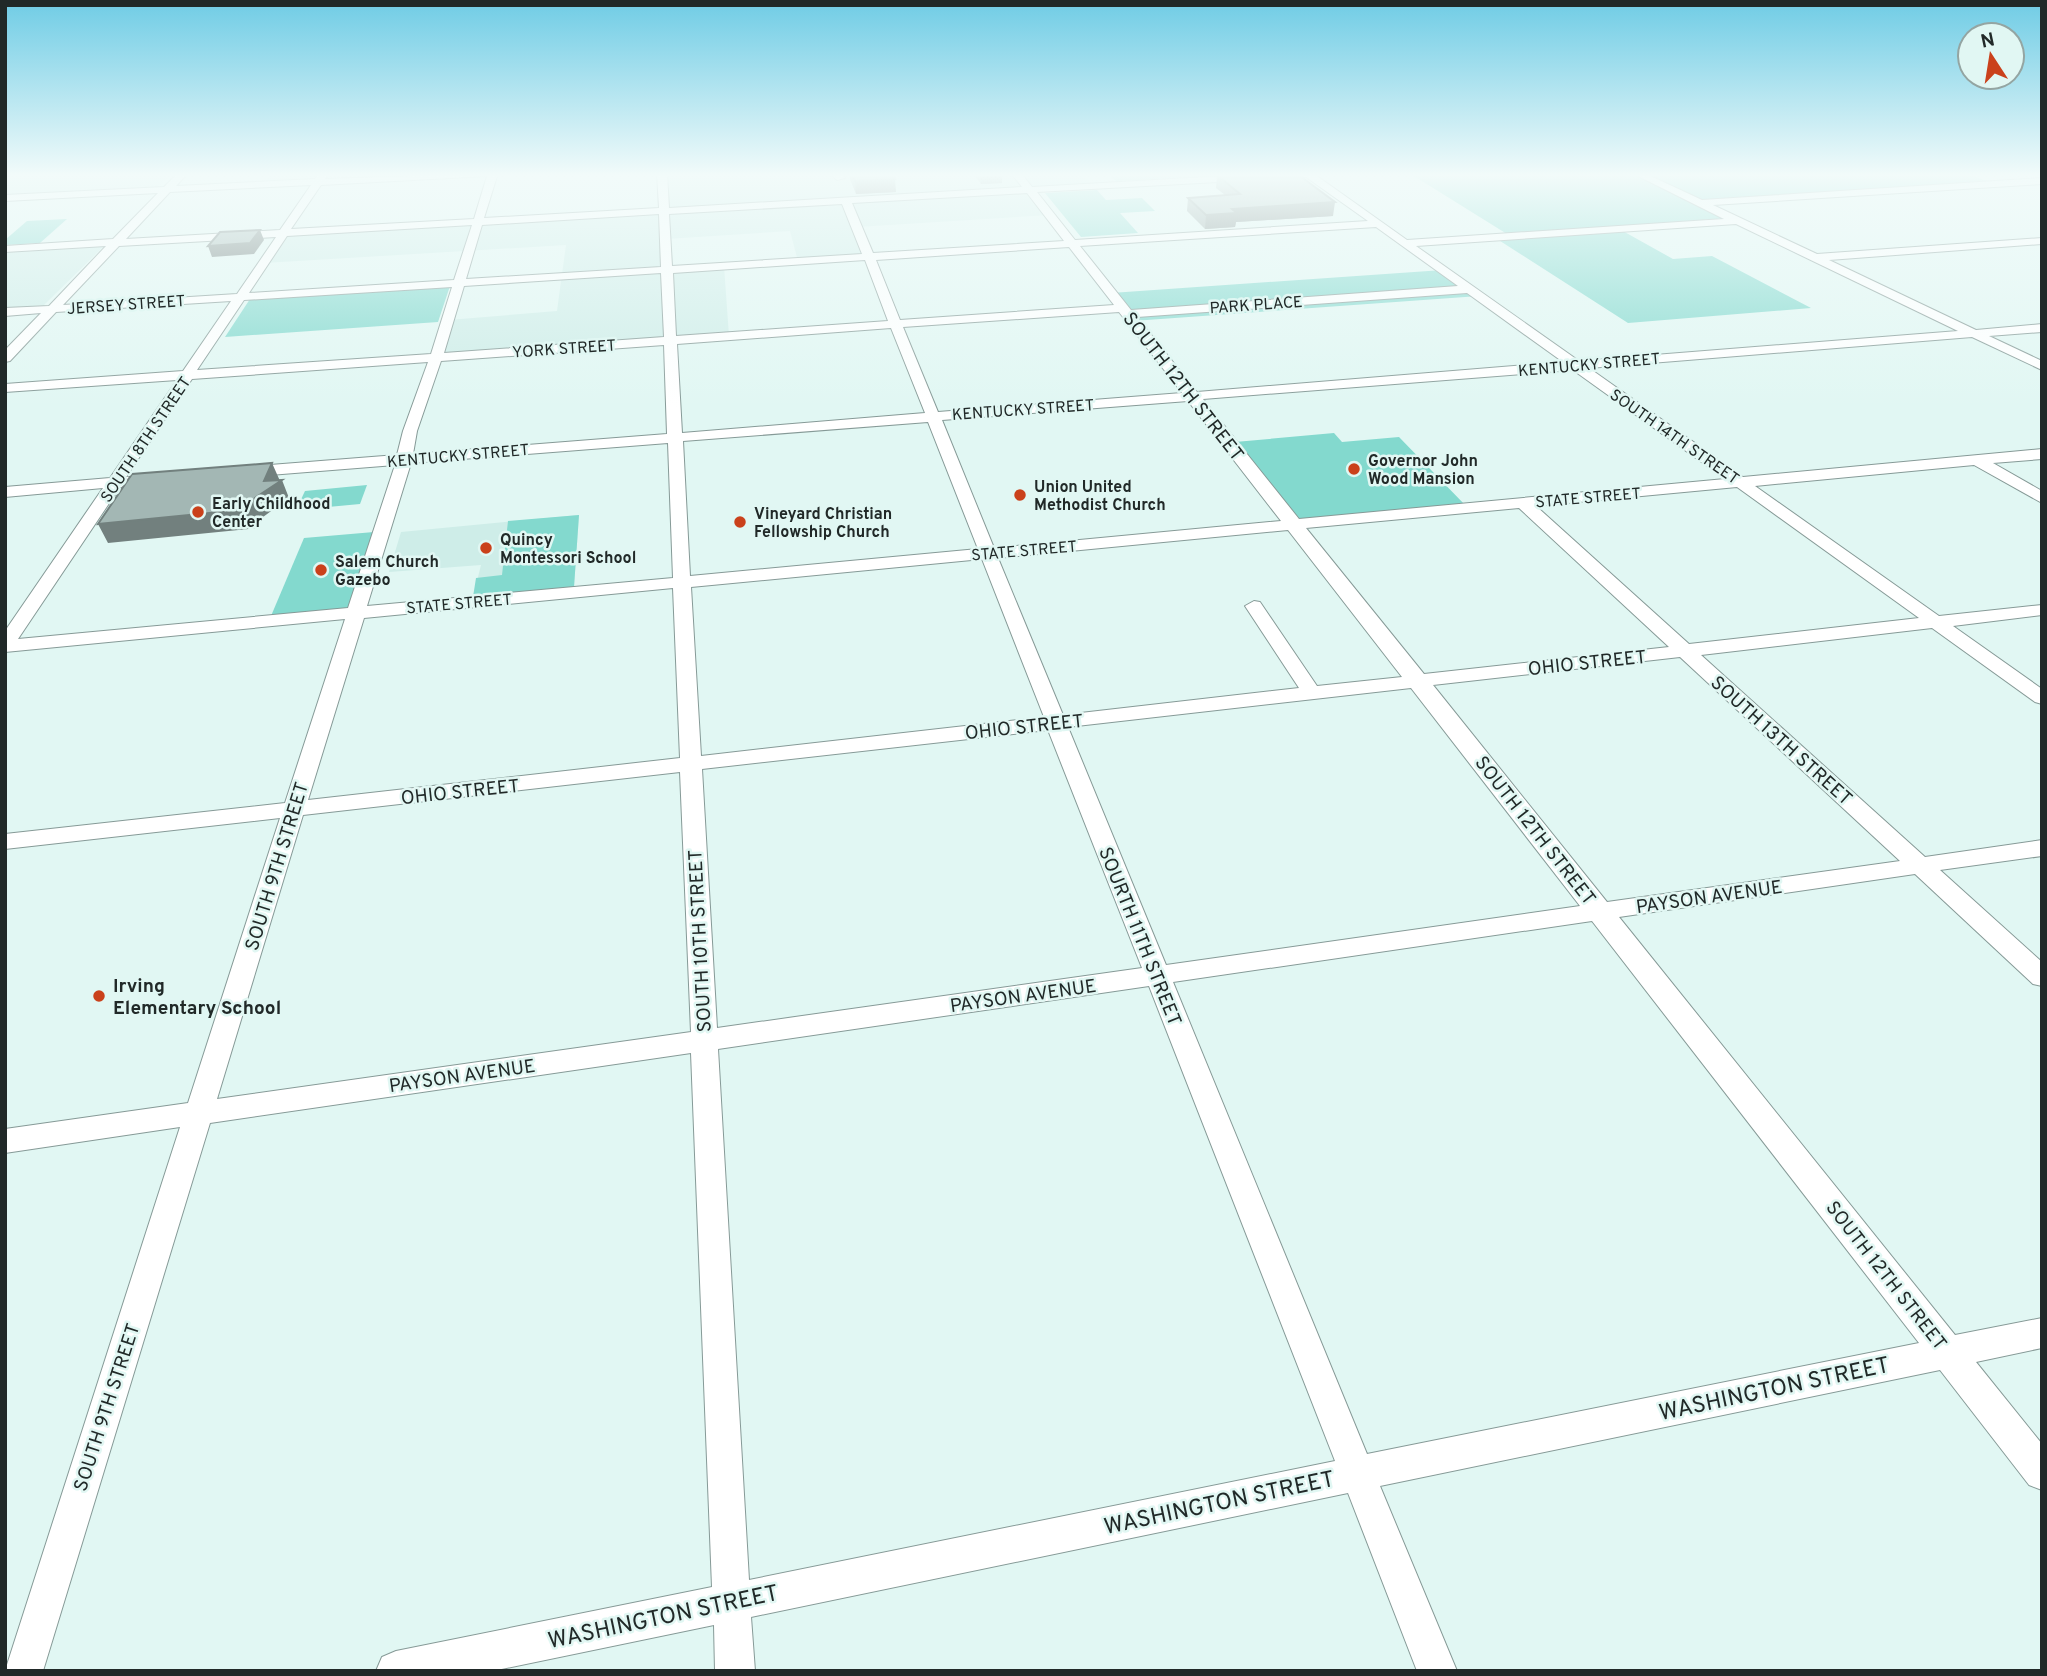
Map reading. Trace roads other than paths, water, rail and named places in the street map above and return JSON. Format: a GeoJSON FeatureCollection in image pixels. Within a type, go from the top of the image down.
{"type":"FeatureCollection","features":[{"type":"Feature","properties":{"kind":"street"},"geometry":{"type":"LineString","coordinates":[[5,358],[109,251]]}},
{"type":"Feature","properties":{"kind":"street","name":"SOUTH 8TH STREET"},"geometry":{"type":"LineString","coordinates":[[5,646],[272,251]]}},
{"type":"Feature","properties":{"kind":"street","name":"SOUTH 9TH STREET"},"geometry":{"type":"LineString","coordinates":[[23,1671],[468,251]]}},
{"type":"Feature","properties":{"kind":"street","name":"SOUTH 10TH STREET"},"geometry":{"type":"LineString","coordinates":[[666,251],[736,1671]]}},
{"type":"Feature","properties":{"kind":"street","name":"SOURTH 11TH STREET"},"geometry":{"type":"LineString","coordinates":[[867,251],[1437,1671]]}},
{"type":"Feature","properties":{"kind":"street","name":"JERSEY STREET"},"geometry":{"type":"LineString","coordinates":[[5,312],[953,251]]}},
{"type":"Feature","properties":{"kind":"street","name":"SOUTH 12TH STREET"},"geometry":{"type":"LineString","coordinates":[[1079,251],[2042,1472]]}},
{"type":"Feature","properties":{"kind":"street","name":"SOUTH 14TH STREET"},"geometry":{"type":"LineString","coordinates":[[1417,251],[2042,698]]}},
{"type":"Feature","properties":{"kind":"street"},"geometry":{"type":"LineString","coordinates":[[1800,251],[2042,366]]}},
{"type":"Feature","properties":{"kind":"street"},"geometry":{"type":"LineString","coordinates":[[1814,258],[1905,251]]}},
{"type":"Feature","properties":{"kind":"street"},"geometry":{"type":"LineString","coordinates":[[1429,278],[1452,277]]}},
{"type":"Feature","properties":{"kind":"street","name":"PARK PLACE"},"geometry":{"type":"LineString","coordinates":[[1124,306],[1469,289]]}},
{"type":"Feature","properties":{"kind":"street","name":"YORK STREET"},"geometry":{"type":"LineString","coordinates":[[5,388],[1124,306]]}},
{"type":"Feature","properties":{"kind":"street","name":"KENTUCKY STREET"},"geometry":{"type":"LineString","coordinates":[[226,474],[2042,328]]}},
{"type":"Feature","properties":{"kind":"street","name":"STATE STREET"},"geometry":{"type":"LineString","coordinates":[[5,646],[2042,454]]}},
{"type":"Feature","properties":{"kind":"street"},"geometry":{"type":"LineString","coordinates":[[1976,460],[2042,498]]}},
{"type":"Feature","properties":{"kind":"street"},"geometry":{"type":"LineString","coordinates":[[5,492],[171,478]]}},
{"type":"Feature","properties":{"kind":"street","name":"SOUTH 13TH STREET"},"geometry":{"type":"LineString","coordinates":[[1522,503],[2042,976]]}},
{"type":"Feature","properties":{"kind":"street"},"geometry":{"type":"LineString","coordinates":[[1254,606],[1312,693]]}},
{"type":"Feature","properties":{"kind":"street","name":"OHIO STREET"},"geometry":{"type":"LineString","coordinates":[[5,842],[2042,610]]}},
{"type":"Feature","properties":{"kind":"street","name":"PAYSON AVENUE"},"geometry":{"type":"LineString","coordinates":[[5,1141],[2042,848]]}},
{"type":"Feature","properties":{"kind":"street","name":"WASHINGTON STREET"},"geometry":{"type":"LineString","coordinates":[[396,1671],[2042,1333]]}},
{"type":"Feature","properties":{"kind":"place","name":"Governor John Wood Mansion"},"geometry":{"type":"Point","coordinates":[1354,469]}},
{"type":"Feature","properties":{"kind":"place","name":"Union United Methodist Church"},"geometry":{"type":"Point","coordinates":[1020,495]}},
{"type":"Feature","properties":{"kind":"place","name":"Early Childhood Center"},"geometry":{"type":"Point","coordinates":[198,512]}},
{"type":"Feature","properties":{"kind":"place","name":"Vineyard Christian Fellowship Church"},"geometry":{"type":"Point","coordinates":[740,522]}},
{"type":"Feature","properties":{"kind":"place","name":"Quincy Montessori School"},"geometry":{"type":"Point","coordinates":[486,548]}},
{"type":"Feature","properties":{"kind":"place","name":"Salem Church Gazebo"},"geometry":{"type":"Point","coordinates":[321,570]}},
{"type":"Feature","properties":{"kind":"place","name":"Irving Elementary School"},"geometry":{"type":"Point","coordinates":[99,996]}}]}
